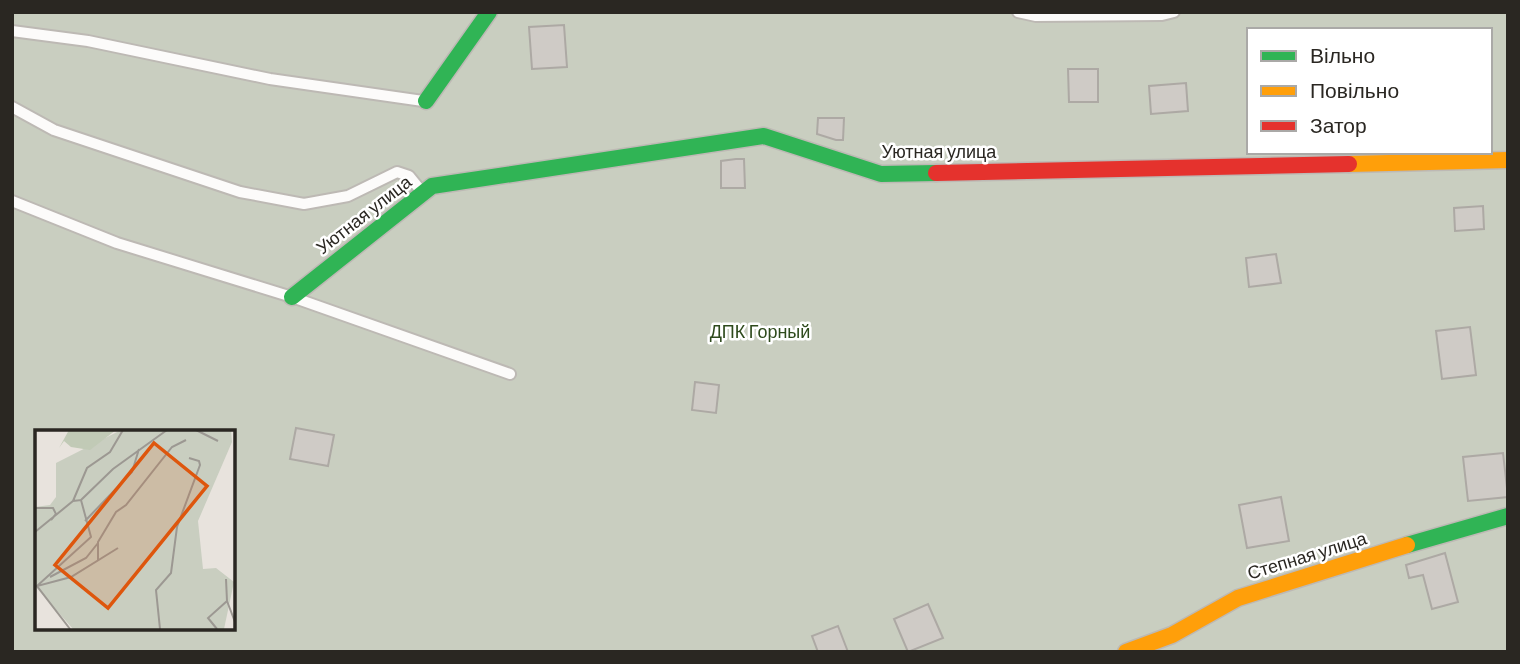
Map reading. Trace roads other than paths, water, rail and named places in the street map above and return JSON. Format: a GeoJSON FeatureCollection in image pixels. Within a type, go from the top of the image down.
{"type":"FeatureCollection","features":[{"type":"Feature","properties":{"kind":"street"},"geometry":{"type":"LineString","coordinates":[[426,101],[489,12]]}},
{"type":"Feature","properties":{"kind":"street","name":"Уютная улица"},"geometry":{"type":"LineString","coordinates":[[292,297],[432,186],[764,136],[881,174],[1508,160]]}},
{"type":"Feature","properties":{"kind":"street","name":"Степная улица"},"geometry":{"type":"LineString","coordinates":[[1126,652],[1172,635],[1238,598],[1508,516]]}},
{"type":"Feature","properties":{"kind":"lane"},"geometry":{"type":"LineString","coordinates":[[1018,12],[1036,16],[1163,15],[1174,12]]}},
{"type":"Feature","properties":{"kind":"lane"},"geometry":{"type":"LineString","coordinates":[[12,32],[88,41],[270,79],[426,101]]}},
{"type":"Feature","properties":{"kind":"lane"},"geometry":{"type":"LineString","coordinates":[[12,107],[54,130],[240,192],[304,204],[348,196],[397,172],[409,176],[423,193]]}},
{"type":"Feature","properties":{"kind":"lane"},"geometry":{"type":"LineString","coordinates":[[12,201],[117,243],[292,297],[510,374]]}},
{"type":"Feature","properties":{"kind":"park label","name":"ДПК Горный"},"geometry":{"type":"Point","coordinates":[760,332]}}]}
